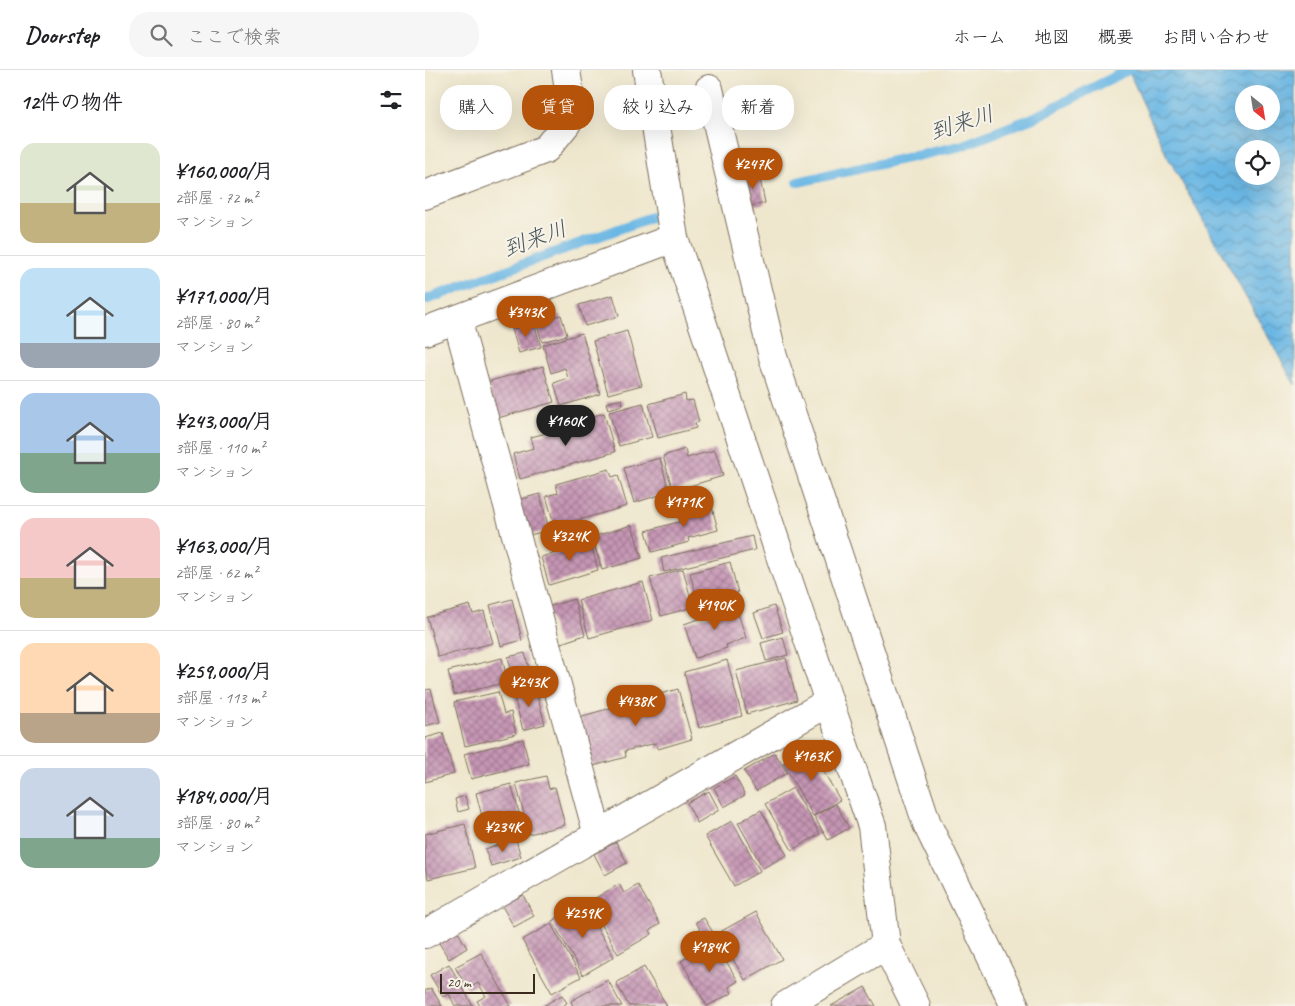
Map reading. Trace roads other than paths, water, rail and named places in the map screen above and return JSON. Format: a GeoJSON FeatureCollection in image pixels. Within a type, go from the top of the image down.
{"type":"FeatureCollection","features":[{"type":"Feature","properties":{"kind":"street"},"geometry":{"type":"LineString","coordinates":[[425,196],[546,149],[567,123],[570,96],[566,70]]}},
{"type":"Feature","properties":{"kind":"street"},"geometry":{"type":"LineString","coordinates":[[647,70],[674,238],[829,702],[873,826],[886,946],[916,1006]]}},
{"type":"Feature","properties":{"kind":"street"},"geometry":{"type":"LineString","coordinates":[[712,101],[773,357],[927,824],[1015,1006]]}},
{"type":"Feature","properties":{"kind":"street"},"geometry":{"type":"LineString","coordinates":[[425,331],[674,238]]}},
{"type":"Feature","properties":{"kind":"street"},"geometry":{"type":"LineString","coordinates":[[457,319],[598,835]]}},
{"type":"Feature","properties":{"kind":"street"},"geometry":{"type":"LineString","coordinates":[[425,934],[829,702]]}},
{"type":"Feature","properties":{"kind":"street"},"geometry":{"type":"LineString","coordinates":[[785,1006],[886,946]]}},
{"type":"Feature","properties":{"kind":"water"},"geometry":{"type":"Polygon","coordinates":[[[1128,70],[1295,70],[1295,385],[1166,154],[1128,70]]]}},
{"type":"Feature","properties":{"kind":"waterway","name":"到来川"},"geometry":{"type":"LineString","coordinates":[[798,182],[961,146],[1033,118],[1128,70]]}},
{"type":"Feature","properties":{"kind":"waterway","name":"到来川"},"geometry":{"type":"LineString","coordinates":[[425,300],[657,215]]}}]}
